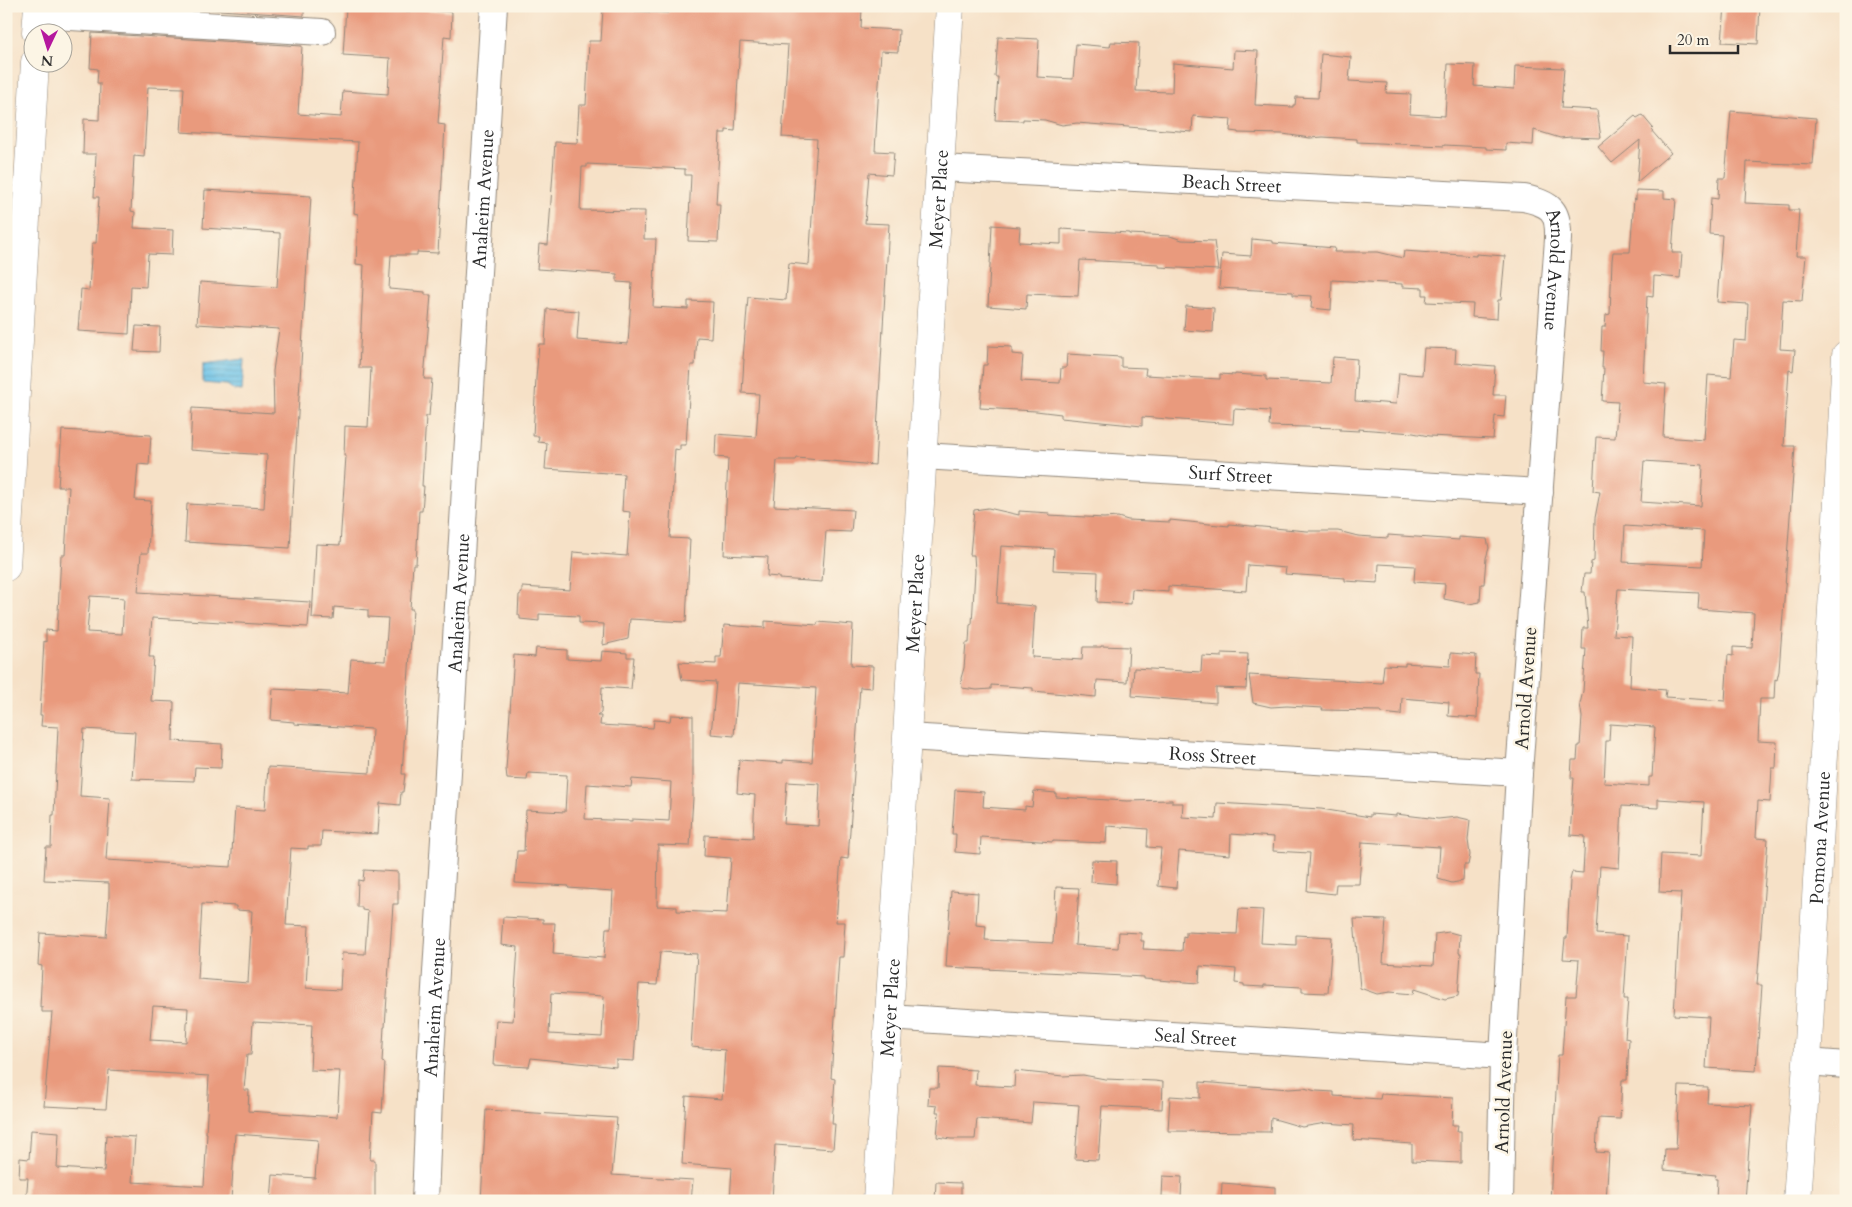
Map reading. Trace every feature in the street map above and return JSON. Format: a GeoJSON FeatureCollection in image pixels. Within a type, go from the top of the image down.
{"type":"FeatureCollection","features":[{"type":"Feature","properties":{"kind":"street","name":"Anaheim Avenue"},"geometry":{"type":"LineString","coordinates":[[425,1201],[430,1072],[494,6]]}},
{"type":"Feature","properties":{"kind":"street","name":"Meyer Place"},"geometry":{"type":"LineString","coordinates":[[877,1201],[908,737],[922,456],[950,6]]}},
{"type":"Feature","properties":{"kind":"street"},"geometry":{"type":"LineString","coordinates":[[37,18],[322,32]]}},
{"type":"Feature","properties":{"kind":"street"},"geometry":{"type":"LineString","coordinates":[[6,567],[13,355],[34,72]]}},
{"type":"Feature","properties":{"kind":"street","name":"Beach Street"},"geometry":{"type":"LineString","coordinates":[[940,168],[1524,198]]}},
{"type":"Feature","properties":{"kind":"street","name":"Arnold Avenue"},"geometry":{"type":"LineString","coordinates":[[1500,1201],[1503,1056],[1519,773],[1559,223],[1553,209],[1543,202],[1524,198]]}},
{"type":"Feature","properties":{"kind":"street","name":"Pomona Avenue"},"geometry":{"type":"LineString","coordinates":[[1797,1201],[1807,1062],[1846,354]]}},
{"type":"Feature","properties":{"kind":"street","name":"Surf Street"},"geometry":{"type":"LineString","coordinates":[[922,456],[1540,492]]}},
{"type":"Feature","properties":{"kind":"street","name":"Ross Street"},"geometry":{"type":"LineString","coordinates":[[908,737],[1519,773]]}},
{"type":"Feature","properties":{"kind":"street","name":"Seal Street"},"geometry":{"type":"LineString","coordinates":[[888,1016],[1503,1056]]}},
{"type":"Feature","properties":{"kind":"street"},"geometry":{"type":"LineString","coordinates":[[1807,1062],[1846,1064]]}},
{"type":"Feature","properties":{"kind":"water"},"geometry":{"type":"Polygon","coordinates":[[[244,359],[242,391],[234,390],[227,385],[203,383],[203,364],[244,359]]]}},
{"type":"Feature","properties":{"kind":"building"},"geometry":{"type":"Polygon","coordinates":[[[164,6],[304,6],[304,16],[164,6]]]}},
{"type":"Feature","properties":{"kind":"building"},"geometry":{"type":"Polygon","coordinates":[[[668,6],[730,6],[781,9],[781,6],[862,8],[861,28],[899,30],[898,52],[881,51],[875,151],[894,152],[892,175],[869,173],[865,223],[889,224],[875,465],[797,458],[796,460],[777,460],[774,506],[853,510],[851,532],[826,531],[822,582],[779,579],[779,577],[767,576],[768,557],[724,555],[728,458],[715,457],[716,434],[756,437],[759,394],[742,393],[748,297],[786,300],[789,263],[809,265],[817,139],[782,137],[788,45],[740,42],[735,131],[726,130],[726,133],[720,133],[716,204],[720,204],[718,242],[688,241],[691,175],[685,175],[685,169],[587,164],[587,167],[582,167],[580,210],[645,211],[644,239],[656,239],[653,307],[688,309],[688,301],[713,302],[711,338],[697,337],[695,365],[691,365],[686,445],[680,445],[680,450],[675,449],[670,538],[690,539],[686,622],[630,619],[628,639],[603,645],[604,624],[579,623],[579,616],[539,614],[539,621],[520,619],[518,615],[519,595],[522,593],[522,587],[570,590],[573,552],[627,556],[630,512],[622,511],[624,474],[545,469],[547,443],[538,442],[539,436],[533,436],[536,378],[539,344],[545,344],[547,309],[579,311],[577,340],[628,344],[632,283],[617,282],[617,274],[537,269],[539,244],[548,245],[555,142],[577,143],[579,105],[586,105],[589,41],[601,41],[603,9],[668,13],[668,6]]]}},
{"type":"Feature","properties":{"kind":"building"},"geometry":{"type":"Polygon","coordinates":[[[1725,6],[1760,6],[1758,44],[1722,42],[1725,6]]]}},
{"type":"Feature","properties":{"kind":"building"},"geometry":{"type":"Polygon","coordinates":[[[346,7],[410,12],[410,9],[452,12],[451,37],[444,36],[438,124],[445,125],[438,253],[417,252],[417,255],[391,255],[389,289],[425,292],[425,295],[431,295],[424,379],[432,379],[429,416],[426,416],[422,511],[419,511],[416,564],[413,564],[410,609],[413,609],[402,774],[405,774],[403,792],[401,792],[400,805],[380,803],[378,834],[322,831],[321,846],[308,846],[308,849],[291,848],[286,925],[309,926],[306,988],[340,990],[342,953],[365,954],[368,911],[362,910],[362,907],[357,907],[358,880],[363,881],[364,870],[398,872],[398,904],[393,904],[384,1027],[382,1062],[385,1063],[382,1113],[373,1112],[370,1160],[375,1160],[375,1198],[373,1198],[373,1201],[271,1201],[273,1175],[315,1178],[318,1140],[235,1134],[231,1201],[26,1201],[28,1178],[19,1178],[20,1158],[29,1159],[31,1130],[59,1132],[57,1168],[104,1171],[106,1135],[135,1137],[132,1182],[204,1186],[207,1133],[209,1076],[109,1070],[106,1109],[44,1106],[52,1012],[42,1012],[42,1007],[40,1007],[42,966],[38,965],[40,933],[106,937],[109,897],[109,883],[44,880],[46,847],[51,847],[52,815],[54,815],[58,727],[41,726],[42,715],[40,715],[44,641],[46,642],[46,630],[57,631],[61,555],[65,555],[69,487],[58,487],[62,430],[151,435],[149,465],[138,464],[135,500],[151,501],[148,553],[141,553],[138,592],[310,602],[308,627],[152,618],[149,657],[154,657],[151,701],[174,702],[173,741],[222,744],[221,768],[195,767],[194,781],[132,779],[135,732],[84,729],[80,796],[110,798],[106,860],[231,867],[235,808],[265,810],[268,767],[370,773],[372,729],[294,724],[294,722],[271,720],[273,689],[348,693],[351,659],[385,661],[388,618],[368,617],[368,610],[334,607],[333,619],[312,618],[316,544],[340,545],[346,456],[344,456],[345,426],[368,427],[371,368],[359,368],[364,265],[356,264],[358,214],[354,213],[358,142],[181,132],[184,88],[148,87],[144,157],[134,156],[131,211],[135,212],[134,228],[173,230],[172,255],[148,254],[146,287],[131,286],[129,334],[78,331],[81,289],[89,290],[92,243],[96,243],[99,197],[94,197],[96,154],[83,154],[84,119],[99,120],[100,83],[97,83],[98,69],[90,68],[92,33],[302,46],[298,114],[341,117],[343,91],[388,94],[390,58],[343,55],[346,7]],[[90,596],[87,632],[122,634],[124,598],[90,596]],[[202,904],[198,979],[248,983],[252,911],[236,910],[236,906],[202,904]],[[153,1006],[150,1040],[186,1042],[188,1008],[153,1006]],[[253,1022],[251,1055],[247,1055],[244,1090],[249,1090],[248,1111],[337,1117],[340,1071],[310,1070],[312,1025],[253,1022]]]}},
{"type":"Feature","properties":{"kind":"building"},"geometry":{"type":"Polygon","coordinates":[[[998,37],[1039,39],[1037,77],[1073,79],[1076,44],[1110,47],[1111,42],[1139,43],[1136,91],[1172,92],[1173,63],[1233,68],[1234,50],[1258,51],[1255,105],[1293,107],[1296,97],[1318,98],[1321,54],[1351,57],[1349,81],[1387,83],[1386,93],[1411,94],[1410,114],[1445,116],[1448,64],[1475,65],[1474,86],[1514,89],[1515,66],[1564,68],[1561,108],[1597,110],[1601,138],[1560,138],[1534,130],[1533,145],[1506,143],[1506,150],[1486,149],[1486,147],[1357,142],[1357,139],[1310,138],[1283,134],[1238,133],[1230,131],[1231,119],[1193,116],[1192,132],[1077,123],[1062,125],[1045,120],[995,120],[998,77],[995,77],[998,37]]]}},
{"type":"Feature","properties":{"kind":"building"},"geometry":{"type":"Polygon","coordinates":[[[1731,111],[1816,118],[1813,165],[1747,162],[1745,203],[1789,205],[1789,210],[1799,210],[1796,256],[1806,256],[1802,301],[1783,300],[1780,349],[1795,350],[1793,371],[1789,370],[1784,446],[1795,446],[1779,671],[1777,680],[1775,679],[1774,699],[1760,699],[1758,741],[1777,742],[1776,768],[1772,768],[1770,802],[1758,801],[1756,838],[1768,839],[1757,985],[1762,985],[1756,1071],[1706,1068],[1709,1017],[1674,1015],[1681,893],[1659,892],[1661,854],[1701,856],[1704,802],[1658,799],[1658,808],[1622,806],[1619,868],[1600,866],[1596,934],[1628,936],[1624,999],[1628,999],[1625,1038],[1629,1039],[1627,1080],[1622,1080],[1620,1119],[1598,1118],[1596,1152],[1609,1153],[1606,1201],[1550,1201],[1558,1055],[1562,1055],[1566,996],[1576,996],[1579,960],[1563,959],[1565,938],[1567,938],[1570,880],[1572,872],[1583,873],[1585,836],[1570,835],[1574,778],[1571,778],[1572,760],[1577,760],[1582,717],[1580,704],[1583,691],[1586,649],[1582,649],[1583,628],[1588,628],[1585,592],[1582,592],[1584,574],[1590,574],[1591,562],[1594,561],[1595,518],[1600,492],[1593,491],[1596,437],[1615,438],[1618,402],[1602,401],[1604,368],[1602,368],[1603,351],[1601,351],[1602,327],[1605,327],[1606,315],[1610,314],[1613,252],[1630,252],[1636,190],[1664,191],[1664,198],[1676,199],[1672,253],[1682,253],[1680,278],[1654,276],[1653,297],[1647,296],[1643,382],[1666,384],[1663,437],[1704,440],[1708,375],[1731,377],[1734,340],[1746,341],[1748,304],[1717,302],[1722,235],[1709,234],[1711,198],[1718,199],[1719,178],[1725,178],[1731,111]],[[1644,461],[1641,502],[1701,506],[1703,465],[1644,461]],[[1625,526],[1623,562],[1702,566],[1704,531],[1625,526]],[[1618,589],[1614,635],[1632,636],[1630,687],[1666,690],[1665,697],[1725,701],[1728,655],[1733,656],[1733,647],[1752,648],[1754,613],[1698,609],[1699,593],[1618,589]],[[1610,724],[1609,741],[1606,741],[1604,783],[1649,786],[1649,777],[1652,777],[1655,727],[1610,724]]]}},
{"type":"Feature","properties":{"kind":"building"},"geometry":{"type":"Polygon","coordinates":[[[1642,115],[1653,128],[1651,130],[1671,153],[1637,182],[1640,140],[1612,163],[1598,147],[1635,116],[1637,118],[1642,115]]]}},
{"type":"Feature","properties":{"kind":"building"},"geometry":{"type":"Polygon","coordinates":[[[205,190],[311,196],[290,548],[185,542],[187,504],[264,508],[267,455],[190,450],[192,408],[274,413],[273,371],[279,329],[197,324],[200,282],[277,287],[280,244],[280,233],[203,228],[205,190]]]}},
{"type":"Feature","properties":{"kind":"building"},"geometry":{"type":"Polygon","coordinates":[[[992,225],[1020,227],[1019,242],[1061,244],[1061,229],[1170,236],[1182,240],[1214,241],[1218,270],[1159,267],[1159,264],[1080,260],[1078,296],[1027,294],[1026,309],[988,306],[992,225]]]}},
{"type":"Feature","properties":{"kind":"building"},"geometry":{"type":"Polygon","coordinates":[[[1252,239],[1273,241],[1273,243],[1335,248],[1334,252],[1378,252],[1403,258],[1404,251],[1505,256],[1501,300],[1498,300],[1497,319],[1472,317],[1473,304],[1426,302],[1427,295],[1423,295],[1423,288],[1402,287],[1402,284],[1332,280],[1331,310],[1311,308],[1312,296],[1293,295],[1293,292],[1219,288],[1222,254],[1251,256],[1252,239]]]}},
{"type":"Feature","properties":{"kind":"building"},"geometry":{"type":"Polygon","coordinates":[[[1186,306],[1214,308],[1213,332],[1184,330],[1186,306]]]}},
{"type":"Feature","properties":{"kind":"building"},"geometry":{"type":"Polygon","coordinates":[[[136,326],[160,327],[159,352],[134,351],[136,326]]]}},
{"type":"Feature","properties":{"kind":"building"},"geometry":{"type":"Polygon","coordinates":[[[988,346],[1012,347],[1012,354],[1023,355],[1021,381],[1060,383],[1061,368],[1066,368],[1067,354],[1121,357],[1121,367],[1146,368],[1145,375],[1220,379],[1220,374],[1235,374],[1266,376],[1266,380],[1331,383],[1333,357],[1357,359],[1355,401],[1396,404],[1399,373],[1422,375],[1424,348],[1456,349],[1455,363],[1495,366],[1493,395],[1506,395],[1504,417],[1495,416],[1493,439],[1429,436],[1359,429],[1359,431],[1340,430],[1340,428],[1269,426],[1270,411],[1234,409],[1233,424],[1142,417],[1142,426],[1061,418],[1061,414],[1036,411],[980,408],[983,365],[987,365],[988,346]]]}},
{"type":"Feature","properties":{"kind":"building"},"geometry":{"type":"Polygon","coordinates":[[[988,508],[1019,515],[1019,511],[1050,513],[1049,515],[1118,517],[1128,520],[1170,522],[1170,520],[1229,526],[1229,524],[1307,531],[1338,531],[1358,536],[1388,538],[1388,535],[1459,540],[1459,537],[1487,539],[1489,548],[1486,558],[1484,584],[1481,584],[1480,602],[1469,604],[1444,599],[1445,584],[1414,582],[1415,566],[1379,564],[1378,583],[1345,581],[1345,578],[1285,574],[1286,568],[1248,565],[1246,591],[1168,586],[1168,592],[1132,589],[1131,604],[1097,602],[1098,572],[1053,570],[1054,549],[1001,546],[997,603],[1035,606],[1032,657],[1082,660],[1083,647],[1129,647],[1127,682],[1097,680],[1096,697],[1033,691],[1033,688],[991,685],[991,689],[977,690],[962,688],[961,678],[964,668],[966,643],[969,643],[970,625],[972,624],[975,571],[974,555],[970,555],[974,510],[988,508]]]}},
{"type":"Feature","properties":{"kind":"building"},"geometry":{"type":"Polygon","coordinates":[[[765,621],[817,625],[818,622],[853,625],[851,665],[873,666],[872,688],[860,687],[848,859],[841,858],[836,922],[845,922],[843,957],[839,957],[831,1078],[835,1079],[832,1124],[835,1124],[833,1149],[775,1145],[772,1201],[730,1201],[732,1168],[682,1164],[686,1096],[722,1099],[725,1050],[691,1047],[697,954],[660,952],[657,985],[639,984],[634,1061],[616,1060],[616,1067],[531,1058],[529,1067],[493,1065],[496,1020],[513,1021],[518,947],[501,945],[503,917],[543,919],[543,923],[555,923],[553,954],[604,958],[606,928],[611,928],[613,891],[515,883],[517,851],[524,851],[526,810],[565,812],[567,775],[528,773],[527,780],[507,779],[506,769],[514,655],[535,657],[536,648],[567,650],[567,659],[601,661],[602,651],[627,653],[627,657],[634,657],[631,689],[602,687],[601,713],[597,716],[601,716],[600,725],[653,728],[654,720],[670,721],[671,715],[693,716],[693,798],[690,846],[658,845],[657,906],[677,907],[677,911],[727,913],[731,858],[704,856],[705,835],[753,838],[755,795],[737,793],[739,760],[783,763],[783,760],[812,762],[816,688],[738,683],[734,736],[711,734],[716,682],[682,680],[679,662],[716,664],[716,657],[721,657],[724,625],[765,628],[765,621]],[[632,779],[631,787],[587,784],[585,819],[669,821],[671,782],[632,779]],[[787,782],[784,824],[818,826],[820,784],[787,782]],[[551,993],[549,1034],[602,1037],[604,996],[551,993]]]}},
{"type":"Feature","properties":{"kind":"building"},"geometry":{"type":"Polygon","coordinates":[[[1222,653],[1248,654],[1246,689],[1216,688],[1216,703],[1132,696],[1134,668],[1201,672],[1202,656],[1222,657],[1222,653]]]}},
{"type":"Feature","properties":{"kind":"building"},"geometry":{"type":"Polygon","coordinates":[[[1451,653],[1476,655],[1475,674],[1479,674],[1477,718],[1448,716],[1449,702],[1402,698],[1401,715],[1381,713],[1381,711],[1322,710],[1323,708],[1287,706],[1271,707],[1253,703],[1249,675],[1382,683],[1384,665],[1405,666],[1405,663],[1450,666],[1451,653]]]}},
{"type":"Feature","properties":{"kind":"building"},"geometry":{"type":"Polygon","coordinates":[[[955,790],[984,792],[983,807],[1025,810],[1025,806],[1032,807],[1034,791],[1056,793],[1056,797],[1127,801],[1172,800],[1172,803],[1183,803],[1182,817],[1216,819],[1217,803],[1321,809],[1370,817],[1370,814],[1396,816],[1396,814],[1438,819],[1457,817],[1470,820],[1468,840],[1470,855],[1468,865],[1464,865],[1463,881],[1452,883],[1438,879],[1440,847],[1362,842],[1359,884],[1336,884],[1335,894],[1307,891],[1310,853],[1273,851],[1274,837],[1231,834],[1230,855],[1179,851],[1176,888],[1158,886],[1161,848],[1147,847],[1148,829],[1107,826],[1106,843],[1053,842],[981,837],[980,854],[955,852],[956,834],[952,834],[955,790]]]}},
{"type":"Feature","properties":{"kind":"building"},"geometry":{"type":"Polygon","coordinates":[[[1092,860],[1117,861],[1116,884],[1091,882],[1092,860]]]}},
{"type":"Feature","properties":{"kind":"building"},"geometry":{"type":"Polygon","coordinates":[[[1056,887],[1079,888],[1075,945],[1118,948],[1119,932],[1141,933],[1141,941],[1144,941],[1143,949],[1182,951],[1183,936],[1186,937],[1186,932],[1237,934],[1239,909],[1263,910],[1261,943],[1296,945],[1296,935],[1332,937],[1328,993],[1302,992],[1302,987],[1244,986],[1244,984],[1235,983],[1236,969],[1200,966],[1199,983],[1144,979],[1144,977],[946,967],[951,891],[978,893],[976,925],[986,926],[985,940],[1053,943],[1056,887]]]}},
{"type":"Feature","properties":{"kind":"building"},"geometry":{"type":"Polygon","coordinates":[[[1354,919],[1386,920],[1383,963],[1433,966],[1435,934],[1449,932],[1460,935],[1459,953],[1461,953],[1458,996],[1445,999],[1414,989],[1413,994],[1390,992],[1377,994],[1360,988],[1354,919]]]}},
{"type":"Feature","properties":{"kind":"building"},"geometry":{"type":"Polygon","coordinates":[[[939,1068],[976,1070],[975,1085],[1014,1087],[1015,1071],[1163,1082],[1162,1109],[1102,1106],[1098,1160],[1075,1159],[1079,1105],[1033,1102],[1031,1123],[977,1119],[975,1139],[937,1137],[939,1112],[936,1112],[937,1106],[928,1105],[929,1088],[938,1088],[939,1068]]]}},
{"type":"Feature","properties":{"kind":"building"},"geometry":{"type":"Polygon","coordinates":[[[1200,1082],[1289,1089],[1304,1088],[1334,1092],[1334,1096],[1380,1099],[1381,1094],[1453,1098],[1452,1125],[1458,1125],[1457,1131],[1461,1131],[1461,1163],[1412,1161],[1412,1144],[1353,1140],[1354,1125],[1326,1123],[1302,1127],[1271,1118],[1270,1132],[1168,1131],[1170,1096],[1200,1098],[1200,1082]]]}},
{"type":"Feature","properties":{"kind":"building"},"geometry":{"type":"Polygon","coordinates":[[[1679,1086],[1708,1087],[1707,1103],[1752,1105],[1745,1201],[1716,1201],[1716,1175],[1664,1170],[1665,1149],[1676,1149],[1679,1086]]]}},
{"type":"Feature","properties":{"kind":"building"},"geometry":{"type":"Polygon","coordinates":[[[486,1110],[617,1118],[612,1175],[693,1180],[691,1201],[481,1201],[486,1110]]]}},
{"type":"Feature","properties":{"kind":"building"},"geometry":{"type":"Polygon","coordinates":[[[1163,1176],[1182,1177],[1181,1198],[1162,1197],[1163,1176]]]}},
{"type":"Feature","properties":{"kind":"building"},"geometry":{"type":"Polygon","coordinates":[[[936,1182],[961,1183],[961,1201],[935,1201],[936,1182]]]}},
{"type":"Feature","properties":{"kind":"building"},"geometry":{"type":"Polygon","coordinates":[[[1222,1183],[1275,1187],[1275,1201],[1221,1201],[1222,1183]]]}}]}
